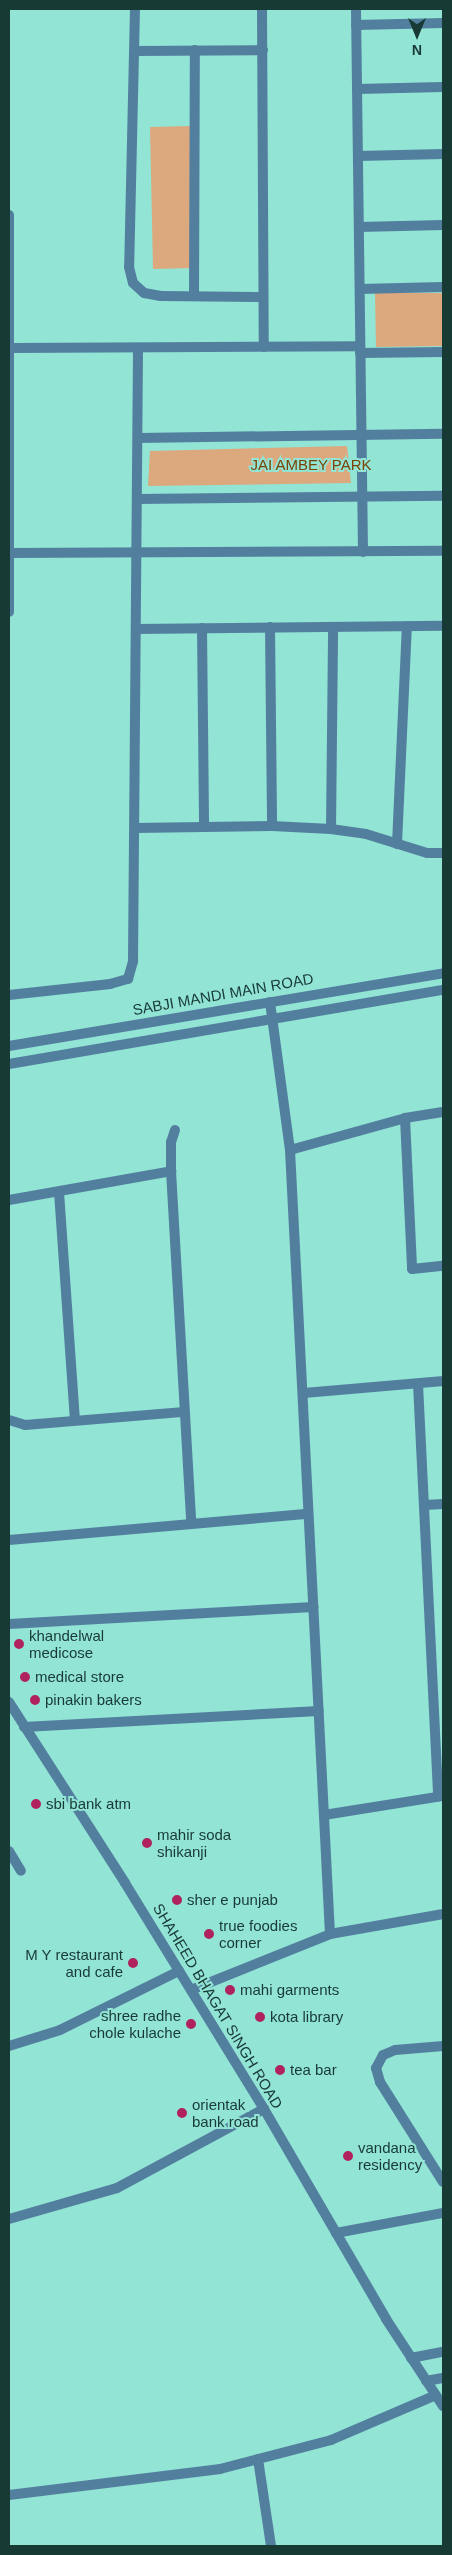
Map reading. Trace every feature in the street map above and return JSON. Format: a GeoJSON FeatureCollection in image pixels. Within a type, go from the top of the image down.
{"type":"FeatureCollection","features":[{"type":"Feature","properties":{"kind":"street"},"geometry":{"type":"LineString","coordinates":[[134,9],[135,51],[129,267],[133,283],[144,293],[263,297]]}},
{"type":"Feature","properties":{"kind":"street"},"geometry":{"type":"LineString","coordinates":[[262,9],[264,347]]}},
{"type":"Feature","properties":{"kind":"street"},"geometry":{"type":"LineString","coordinates":[[356,9],[363,552]]}},
{"type":"Feature","properties":{"kind":"street"},"geometry":{"type":"LineString","coordinates":[[356,25],[443,23]]}},
{"type":"Feature","properties":{"kind":"street"},"geometry":{"type":"LineString","coordinates":[[194,296],[195,50]]}},
{"type":"Feature","properties":{"kind":"street"},"geometry":{"type":"LineString","coordinates":[[135,51],[262,50]]}},
{"type":"Feature","properties":{"kind":"street"},"geometry":{"type":"LineString","coordinates":[[357,90],[443,87]]}},
{"type":"Feature","properties":{"kind":"street"},"geometry":{"type":"LineString","coordinates":[[358,156],[443,154]]}},
{"type":"Feature","properties":{"kind":"street"},"geometry":{"type":"LineString","coordinates":[[9,215],[9,612]]}},
{"type":"Feature","properties":{"kind":"street"},"geometry":{"type":"LineString","coordinates":[[359,227],[443,224]]}},
{"type":"Feature","properties":{"kind":"street"},"geometry":{"type":"LineString","coordinates":[[360,289],[443,288]]}},
{"type":"Feature","properties":{"kind":"street"},"geometry":{"type":"LineString","coordinates":[[10,348],[264,347],[443,352]]}},
{"type":"Feature","properties":{"kind":"street"},"geometry":{"type":"LineString","coordinates":[[9,995],[110,984],[128,978],[134,962],[138,348]]}},
{"type":"Feature","properties":{"kind":"street"},"geometry":{"type":"LineString","coordinates":[[138,438],[362,433],[443,434]]}},
{"type":"Feature","properties":{"kind":"street"},"geometry":{"type":"LineString","coordinates":[[137,499],[362,495],[443,496]]}},
{"type":"Feature","properties":{"kind":"street"},"geometry":{"type":"LineString","coordinates":[[10,554],[443,551]]}},
{"type":"Feature","properties":{"kind":"street"},"geometry":{"type":"LineString","coordinates":[[398,844],[407,626]]}},
{"type":"Feature","properties":{"kind":"street"},"geometry":{"type":"LineString","coordinates":[[136,629],[443,626]]}},
{"type":"Feature","properties":{"kind":"street"},"geometry":{"type":"LineString","coordinates":[[270,627],[272,826]]}},
{"type":"Feature","properties":{"kind":"street"},"geometry":{"type":"LineString","coordinates":[[331,829],[333,627]]}},
{"type":"Feature","properties":{"kind":"street"},"geometry":{"type":"LineString","coordinates":[[202,628],[204,827]]}},
{"type":"Feature","properties":{"kind":"street"},"geometry":{"type":"LineString","coordinates":[[135,828],[272,826],[331,829],[366,834],[427,852],[443,853]]}},
{"type":"Feature","properties":{"kind":"street","name":"SABJI MANDI MAIN ROAD"},"geometry":{"type":"LineString","coordinates":[[9,1046],[443,973]]}},
{"type":"Feature","properties":{"kind":"street"},"geometry":{"type":"LineString","coordinates":[[9,1064],[443,990]]}},
{"type":"Feature","properties":{"kind":"street"},"geometry":{"type":"LineString","coordinates":[[270,1002],[288,1112],[304,1393],[308,1514],[330,1934]]}},
{"type":"Feature","properties":{"kind":"street"},"geometry":{"type":"LineString","coordinates":[[290,1150],[405,1118],[443,1112]]}},
{"type":"Feature","properties":{"kind":"street"},"geometry":{"type":"LineString","coordinates":[[405,1118],[412,1269],[443,1266]]}},
{"type":"Feature","properties":{"kind":"street"},"geometry":{"type":"LineString","coordinates":[[175,1130],[171,1142],[171,1171],[191,1523]]}},
{"type":"Feature","properties":{"kind":"street"},"geometry":{"type":"LineString","coordinates":[[9,1200],[171,1171]]}},
{"type":"Feature","properties":{"kind":"street"},"geometry":{"type":"LineString","coordinates":[[59,1192],[75,1420]]}},
{"type":"Feature","properties":{"kind":"street"},"geometry":{"type":"LineString","coordinates":[[304,1393],[443,1382]]}},
{"type":"Feature","properties":{"kind":"street"},"geometry":{"type":"LineString","coordinates":[[324,1816],[441,1796],[418,1384]]}},
{"type":"Feature","properties":{"kind":"street"},"geometry":{"type":"LineString","coordinates":[[9,1420],[25,1425],[184,1412]]}},
{"type":"Feature","properties":{"kind":"street"},"geometry":{"type":"LineString","coordinates":[[424,1505],[443,1504]]}},
{"type":"Feature","properties":{"kind":"street"},"geometry":{"type":"LineString","coordinates":[[9,1540],[308,1514]]}},
{"type":"Feature","properties":{"kind":"street"},"geometry":{"type":"LineString","coordinates":[[9,1624],[314,1607]]}},
{"type":"Feature","properties":{"kind":"street","name":"SHAHEED BHAGAT SINGH ROAD"},"geometry":{"type":"LineString","coordinates":[[9,1702],[191,1990],[264,2109],[411,2358],[443,2406]]}},
{"type":"Feature","properties":{"kind":"street"},"geometry":{"type":"LineString","coordinates":[[24,1728],[319,1711]]}},
{"type":"Feature","properties":{"kind":"street"},"geometry":{"type":"LineString","coordinates":[[9,1851],[21,1871]]}},
{"type":"Feature","properties":{"kind":"street"},"geometry":{"type":"LineString","coordinates":[[191,1990],[330,1934],[443,1914]]}},
{"type":"Feature","properties":{"kind":"street"},"geometry":{"type":"LineString","coordinates":[[9,2046],[60,2030],[179,1971]]}},
{"type":"Feature","properties":{"kind":"street"},"geometry":{"type":"LineString","coordinates":[[443,2046],[395,2050],[383,2055],[376,2068],[380,2082],[443,2182]]}},
{"type":"Feature","properties":{"kind":"street"},"geometry":{"type":"LineString","coordinates":[[9,2219],[117,2188],[264,2109]]}},
{"type":"Feature","properties":{"kind":"street"},"geometry":{"type":"LineString","coordinates":[[336,2233],[443,2214]]}},
{"type":"Feature","properties":{"kind":"street"},"geometry":{"type":"LineString","coordinates":[[411,2358],[443,2352]]}},
{"type":"Feature","properties":{"kind":"street"},"geometry":{"type":"LineString","coordinates":[[426,2381],[443,2378]]}},
{"type":"Feature","properties":{"kind":"street"},"geometry":{"type":"LineString","coordinates":[[9,2495],[220,2469],[331,2440],[436,2395]]}},
{"type":"Feature","properties":{"kind":"street"},"geometry":{"type":"LineString","coordinates":[[258,2459],[271,2546]]}},
{"type":"Feature","properties":{"kind":"green space"},"geometry":{"type":"Polygon","coordinates":[[[190,126],[193,268],[153,269],[150,127],[190,126]]]}},
{"type":"Feature","properties":{"kind":"green space"},"geometry":{"type":"Polygon","coordinates":[[[375,293],[443,293],[443,346],[376,347],[375,293]]]}},
{"type":"Feature","properties":{"kind":"green space","name":"JAI AMBEY PARK"},"geometry":{"type":"Polygon","coordinates":[[[347,446],[351,483],[148,486],[150,451],[347,446]]]}},
{"type":"Feature","properties":{"kind":"place","name":"khandelwal medicose"},"geometry":{"type":"Point","coordinates":[19,1644]}},
{"type":"Feature","properties":{"kind":"place","name":"medical store"},"geometry":{"type":"Point","coordinates":[25,1677]}},
{"type":"Feature","properties":{"kind":"place","name":"pinakin bakers"},"geometry":{"type":"Point","coordinates":[35,1700]}},
{"type":"Feature","properties":{"kind":"place","name":"sbi bank atm"},"geometry":{"type":"Point","coordinates":[36,1804]}},
{"type":"Feature","properties":{"kind":"place","name":"mahir soda shikanji"},"geometry":{"type":"Point","coordinates":[147,1843]}},
{"type":"Feature","properties":{"kind":"place","name":"sher e punjab"},"geometry":{"type":"Point","coordinates":[177,1900]}},
{"type":"Feature","properties":{"kind":"place","name":"true foodies corner"},"geometry":{"type":"Point","coordinates":[209,1934]}},
{"type":"Feature","properties":{"kind":"place","name":"M Y restaurant and cafe"},"geometry":{"type":"Point","coordinates":[133,1963]}},
{"type":"Feature","properties":{"kind":"place","name":"mahi garments"},"geometry":{"type":"Point","coordinates":[230,1990]}},
{"type":"Feature","properties":{"kind":"place","name":"kota library"},"geometry":{"type":"Point","coordinates":[260,2017]}},
{"type":"Feature","properties":{"kind":"place","name":"shree radhe chole kulache"},"geometry":{"type":"Point","coordinates":[191,2024]}},
{"type":"Feature","properties":{"kind":"place","name":"tea bar"},"geometry":{"type":"Point","coordinates":[280,2070]}},
{"type":"Feature","properties":{"kind":"place","name":"orientak bank road"},"geometry":{"type":"Point","coordinates":[182,2113]}},
{"type":"Feature","properties":{"kind":"place","name":"vandana residency"},"geometry":{"type":"Point","coordinates":[348,2156]}}]}
